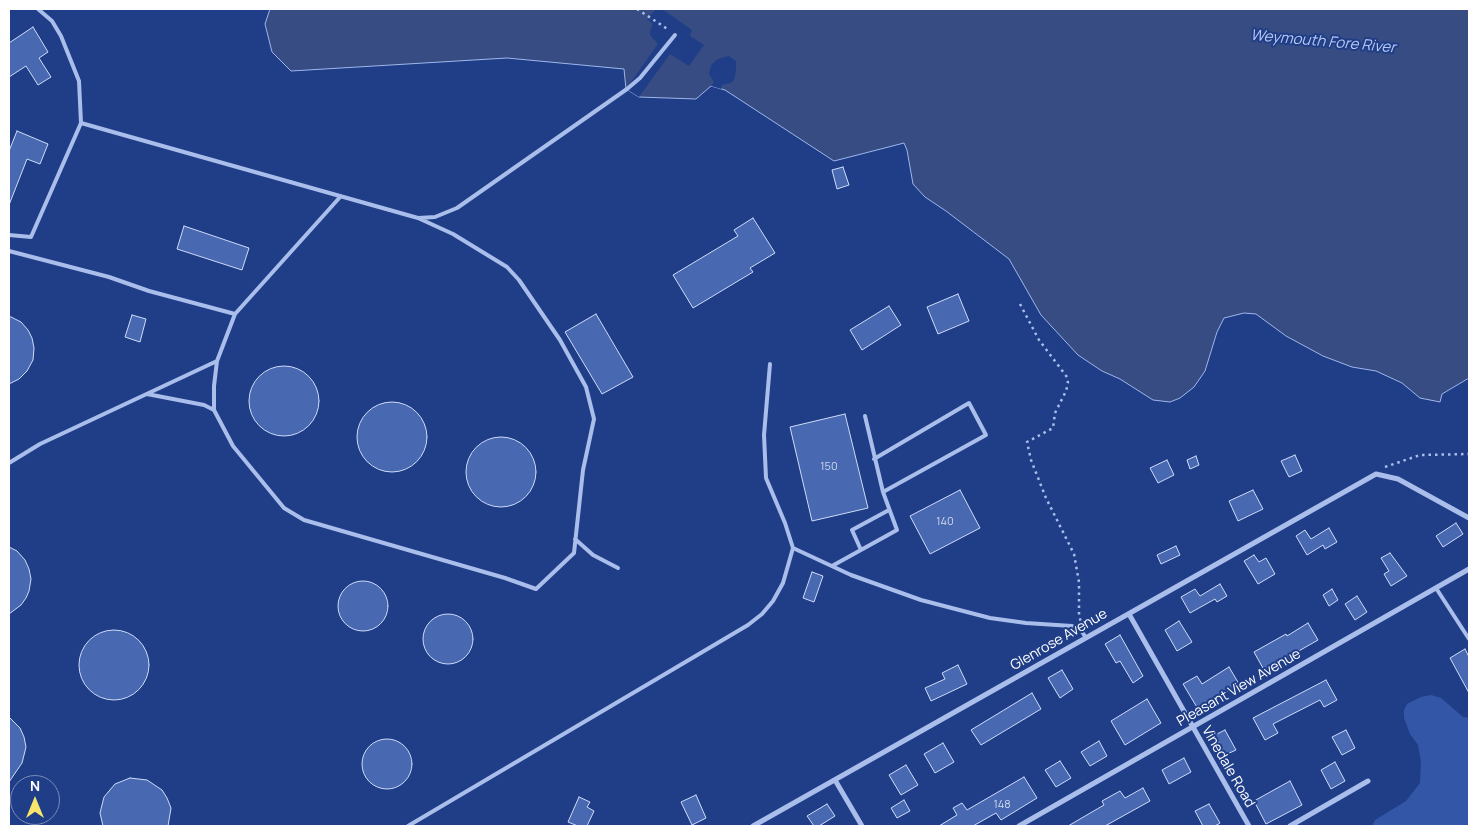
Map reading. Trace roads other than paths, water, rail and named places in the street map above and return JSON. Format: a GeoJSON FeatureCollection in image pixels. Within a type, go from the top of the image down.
{"type":"FeatureCollection","features":[{"type":"Feature","properties":{"kind":"street","name":"Glenrose Avenue"},"geometry":{"type":"LineString","coordinates":[[753,826],[1376,474],[1398,479],[1469,518]]}},
{"type":"Feature","properties":{"kind":"street","name":"Pleasant View Avenue"},"geometry":{"type":"LineString","coordinates":[[1019,826],[1469,569]]}},
{"type":"Feature","properties":{"kind":"street","name":"Vinedale Road"},"geometry":{"type":"LineString","coordinates":[[1129,614],[1249,826]]}},
{"type":"Feature","properties":{"kind":"street"},"geometry":{"type":"LineString","coordinates":[[836,780],[862,826]]}},
{"type":"Feature","properties":{"kind":"street"},"geometry":{"type":"LineString","coordinates":[[1290,826],[1368,780]]}},
{"type":"Feature","properties":{"kind":"lane"},"geometry":{"type":"LineString","coordinates":[[9,235],[31,237],[81,122],[78,80],[61,36],[52,20],[38,9]]}},
{"type":"Feature","properties":{"kind":"lane"},"geometry":{"type":"LineString","coordinates":[[418,218],[435,217],[457,208],[627,89],[640,78],[675,35]]}},
{"type":"Feature","properties":{"kind":"lane"},"geometry":{"type":"LineString","coordinates":[[81,122],[341,196],[418,218],[453,234],[507,267],[519,280],[560,340],[586,388],[594,418],[583,470],[574,552],[536,589],[505,578],[304,520],[284,508],[233,446],[214,410],[217,361],[235,314],[341,196]]}},
{"type":"Feature","properties":{"kind":"lane"},"geometry":{"type":"LineString","coordinates":[[9,251],[109,277],[148,291],[235,314]]}},
{"type":"Feature","properties":{"kind":"lane"},"geometry":{"type":"LineString","coordinates":[[9,463],[40,444],[217,361]]}},
{"type":"Feature","properties":{"kind":"lane"},"geometry":{"type":"LineString","coordinates":[[408,826],[748,625],[762,614],[773,601],[783,583],[793,548],[785,523],[766,478],[764,435],[770,364]]}},
{"type":"Feature","properties":{"kind":"lane"},"geometry":{"type":"LineString","coordinates":[[146,394],[204,406],[214,410]]}},
{"type":"Feature","properties":{"kind":"lane"},"geometry":{"type":"LineString","coordinates":[[874,460],[969,403],[986,435],[883,492]]}},
{"type":"Feature","properties":{"kind":"lane"},"geometry":{"type":"LineString","coordinates":[[832,566],[897,530],[874,460],[865,416]]}},
{"type":"Feature","properties":{"kind":"lane"},"geometry":{"type":"LineString","coordinates":[[861,550],[852,530],[889,510]]}},
{"type":"Feature","properties":{"kind":"lane"},"geometry":{"type":"LineString","coordinates":[[575,539],[593,554],[618,568]]}},
{"type":"Feature","properties":{"kind":"lane"},"geometry":{"type":"LineString","coordinates":[[793,548],[888,589],[921,600],[995,619],[1072,626],[1081,630],[1086,638]]}},
{"type":"Feature","properties":{"kind":"lane"},"geometry":{"type":"LineString","coordinates":[[1436,588],[1469,640]]}},
{"type":"Feature","properties":{"kind":"water","name":"Weymouth Fore River"},"geometry":{"type":"Polygon","coordinates":[[[270,9],[1469,9],[1469,378],[1442,394],[1440,402],[1420,398],[1402,383],[1376,371],[1352,367],[1323,356],[1286,336],[1256,314],[1244,313],[1224,318],[1217,332],[1205,371],[1194,387],[1180,398],[1170,402],[1153,400],[1078,355],[1041,315],[1009,259],[925,197],[913,184],[904,143],[834,161],[725,90],[711,86],[696,99],[639,97],[626,89],[624,69],[507,58],[291,71],[272,52],[265,24],[270,9]]]}}]}
